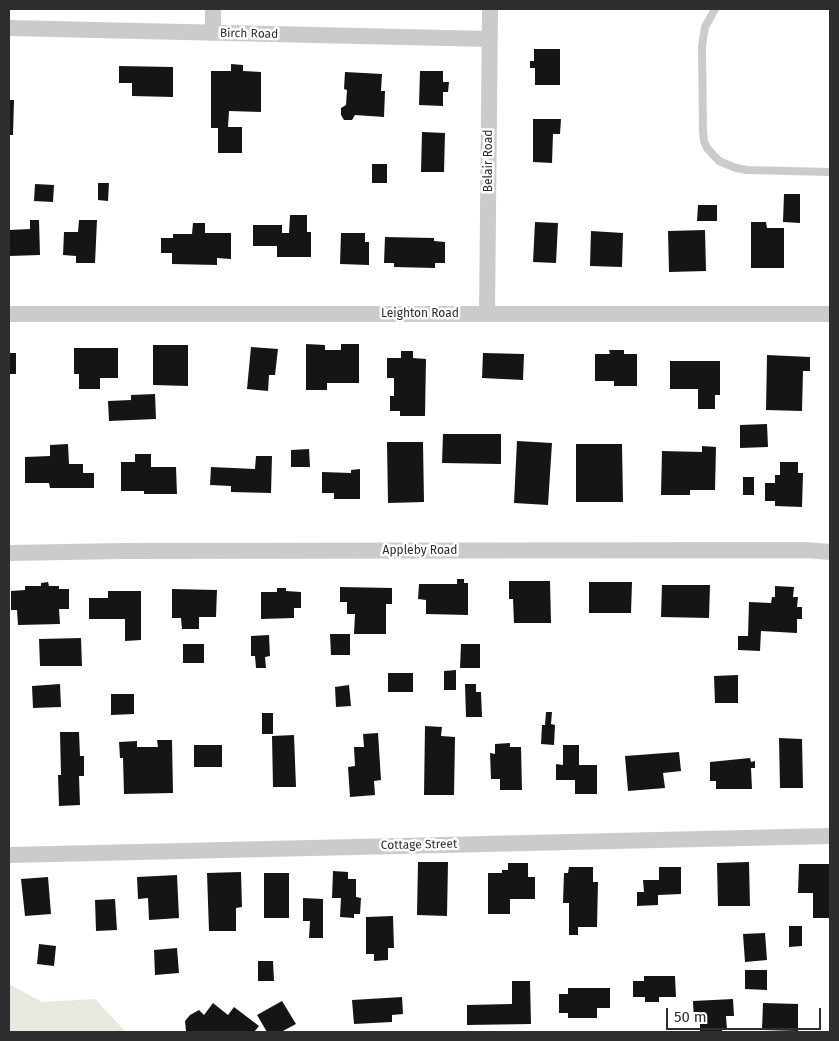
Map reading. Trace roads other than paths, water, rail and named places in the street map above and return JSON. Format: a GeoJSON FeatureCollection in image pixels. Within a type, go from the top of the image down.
{"type":"FeatureCollection","features":[{"type":"Feature","properties":{"kind":"street"},"geometry":{"type":"LineString","coordinates":[[213,33],[214,9]]}},
{"type":"Feature","properties":{"kind":"street","name":"Belair Road"},"geometry":{"type":"LineString","coordinates":[[488,314],[490,9]]}},
{"type":"Feature","properties":{"kind":"street","name":"Birch Road"},"geometry":{"type":"LineString","coordinates":[[9,28],[490,39]]}},
{"type":"Feature","properties":{"kind":"street","name":"Leighton Road"},"geometry":{"type":"LineString","coordinates":[[9,314],[830,314]]}},
{"type":"Feature","properties":{"kind":"street","name":"Appleby Road"},"geometry":{"type":"LineString","coordinates":[[9,553],[132,551],[806,550],[830,552]]}},
{"type":"Feature","properties":{"kind":"street","name":"Cottage Street"},"geometry":{"type":"LineString","coordinates":[[9,855],[830,836]]}},
{"type":"Feature","properties":{"kind":"lane"},"geometry":{"type":"LineString","coordinates":[[715,9],[705,27],[702,46],[704,141],[712,155],[728,166],[746,170],[830,172]]}}]}
